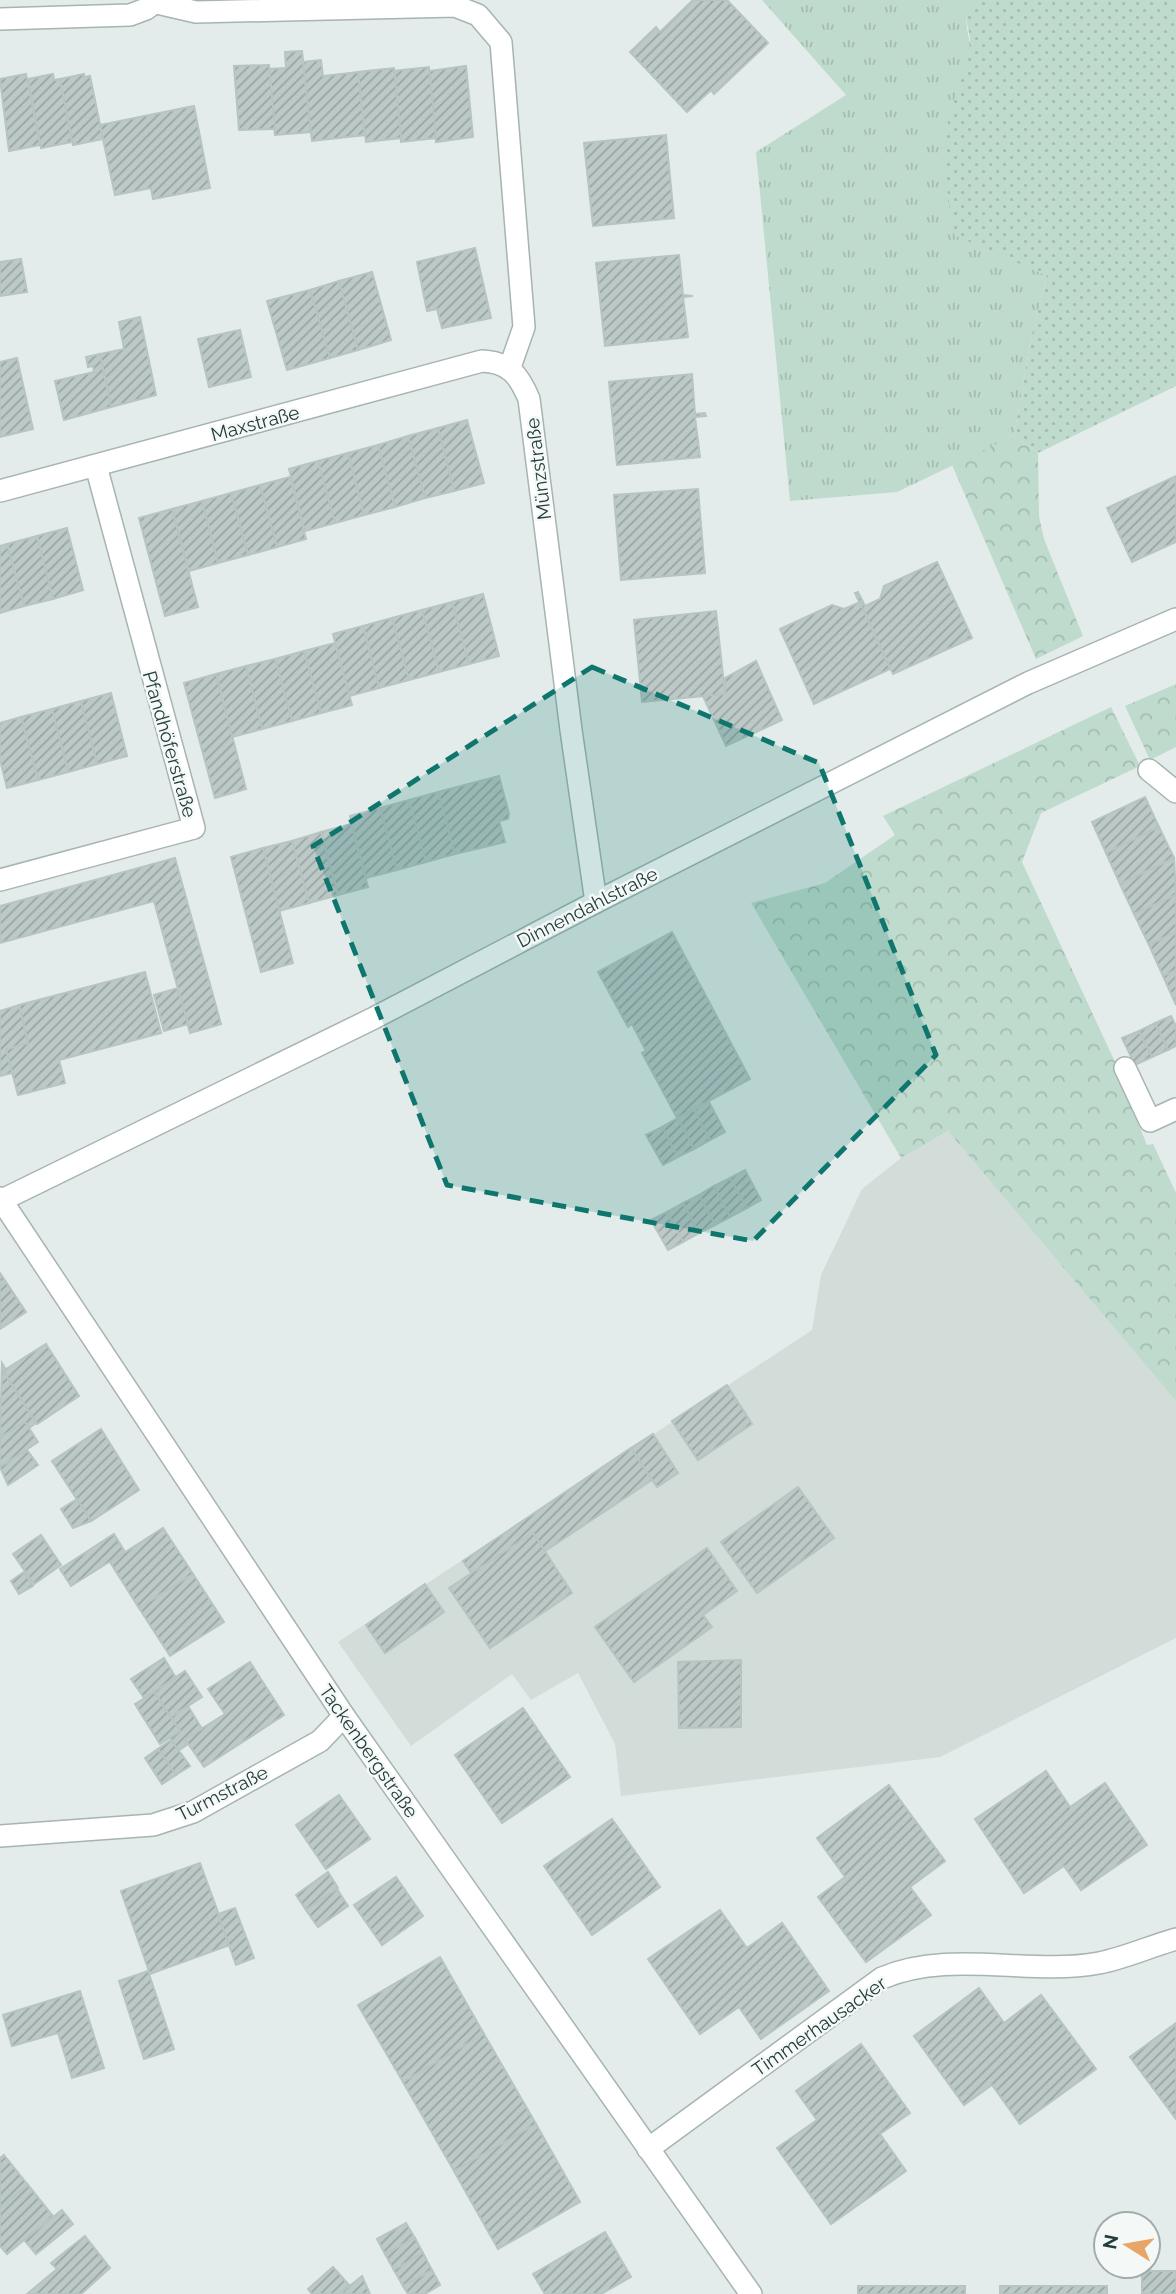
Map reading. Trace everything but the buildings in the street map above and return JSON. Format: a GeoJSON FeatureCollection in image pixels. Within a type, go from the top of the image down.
{"type":"FeatureCollection","features":[{"type":"Feature","properties":{"kind":"street"},"geometry":{"type":"LineString","coordinates":[[0,19],[130,15],[157,1],[196,12],[455,6],[478,15],[500,42],[524,327],[510,367]]}},
{"type":"Feature","properties":{"kind":"street","name":"Maxstraße"},"geometry":{"type":"LineString","coordinates":[[0,491],[482,361],[510,367]]}},
{"type":"Feature","properties":{"kind":"street","name":"Münzstraße"},"geometry":{"type":"LineString","coordinates":[[510,367],[522,380],[529,399],[570,730],[596,902]]}},
{"type":"Feature","properties":{"kind":"street","name":"Pfandhöferstraße"},"geometry":{"type":"LineString","coordinates":[[0,880],[194,828],[96,466]]}},
{"type":"Feature","properties":{"kind":"street","name":"Dinnendahlstraße"},"geometry":{"type":"LineString","coordinates":[[0,1200],[374,1018],[1028,683],[1176,619]]}},
{"type":"Feature","properties":{"kind":"street"},"geometry":{"type":"LineString","coordinates":[[1149,770],[1176,792]]}},
{"type":"Feature","properties":{"kind":"street"},"geometry":{"type":"LineString","coordinates":[[1125,1068],[1150,1121],[1176,1109]]}},
{"type":"Feature","properties":{"kind":"street","name":"Tackenbergstraße"},"geometry":{"type":"LineString","coordinates":[[0,1200],[344,1716],[751,2294]]}},
{"type":"Feature","properties":{"kind":"street","name":"Turmstraße"},"geometry":{"type":"LineString","coordinates":[[0,1836],[153,1825],[193,1812],[320,1741],[344,1716]]}},
{"type":"Feature","properties":{"kind":"street","name":"Timmerhausacker"},"geometry":{"type":"LineString","coordinates":[[648,2149],[882,1978],[900,1971],[981,1962],[1040,1966],[1099,1963],[1176,1939]]}},
{"type":"Feature","properties":{"kind":"highlighted area"},"geometry":{"type":"Polygon","coordinates":[[[592,667],[819,763],[936,1055],[753,1241],[447,1185],[313,846],[592,667]]]}},
{"type":"Feature","properties":{"kind":"shaded area"},"geometry":{"type":"Polygon","coordinates":[[[948,1131],[1176,1401],[1176,1638],[940,1757],[621,1796],[615,1744],[578,1673],[531,1700],[512,1674],[411,1746],[338,1642],[812,1330],[821,1275],[862,1189],[901,1158],[948,1131]]]}},
{"type":"Feature","properties":{"kind":"green space"},"geometry":{"type":"Polygon","coordinates":[[[762,0],[975,0],[966,15],[970,44],[1047,276],[1031,338],[1014,436],[897,492],[790,501],[756,152],[846,95],[762,0]]]}},
{"type":"Feature","properties":{"kind":"green space"},"geometry":{"type":"Polygon","coordinates":[[[975,0],[1176,0],[1176,386],[1038,453],[1014,436],[1031,338],[1047,276],[954,235],[950,207],[945,164],[946,136],[950,112],[969,54],[967,10],[975,0]]]}},
{"type":"Feature","properties":{"kind":"green space"},"geometry":{"type":"Polygon","coordinates":[[[1014,436],[1038,453],[1039,516],[1044,539],[1083,636],[1036,659],[952,465],[1014,436]]]}},
{"type":"Feature","properties":{"kind":"green space"},"geometry":{"type":"Polygon","coordinates":[[[1176,684],[1176,747],[1150,760],[1125,706],[1176,684]]]}},
{"type":"Feature","properties":{"kind":"green space"},"geometry":{"type":"Polygon","coordinates":[[[1111,707],[1140,766],[1041,813],[1022,862],[1130,1094],[1127,1097],[1147,1145],[1153,1144],[1176,1193],[1176,1401],[948,1131],[901,1158],[751,903],[825,883],[895,835],[883,816],[1111,707]]]}}]}
